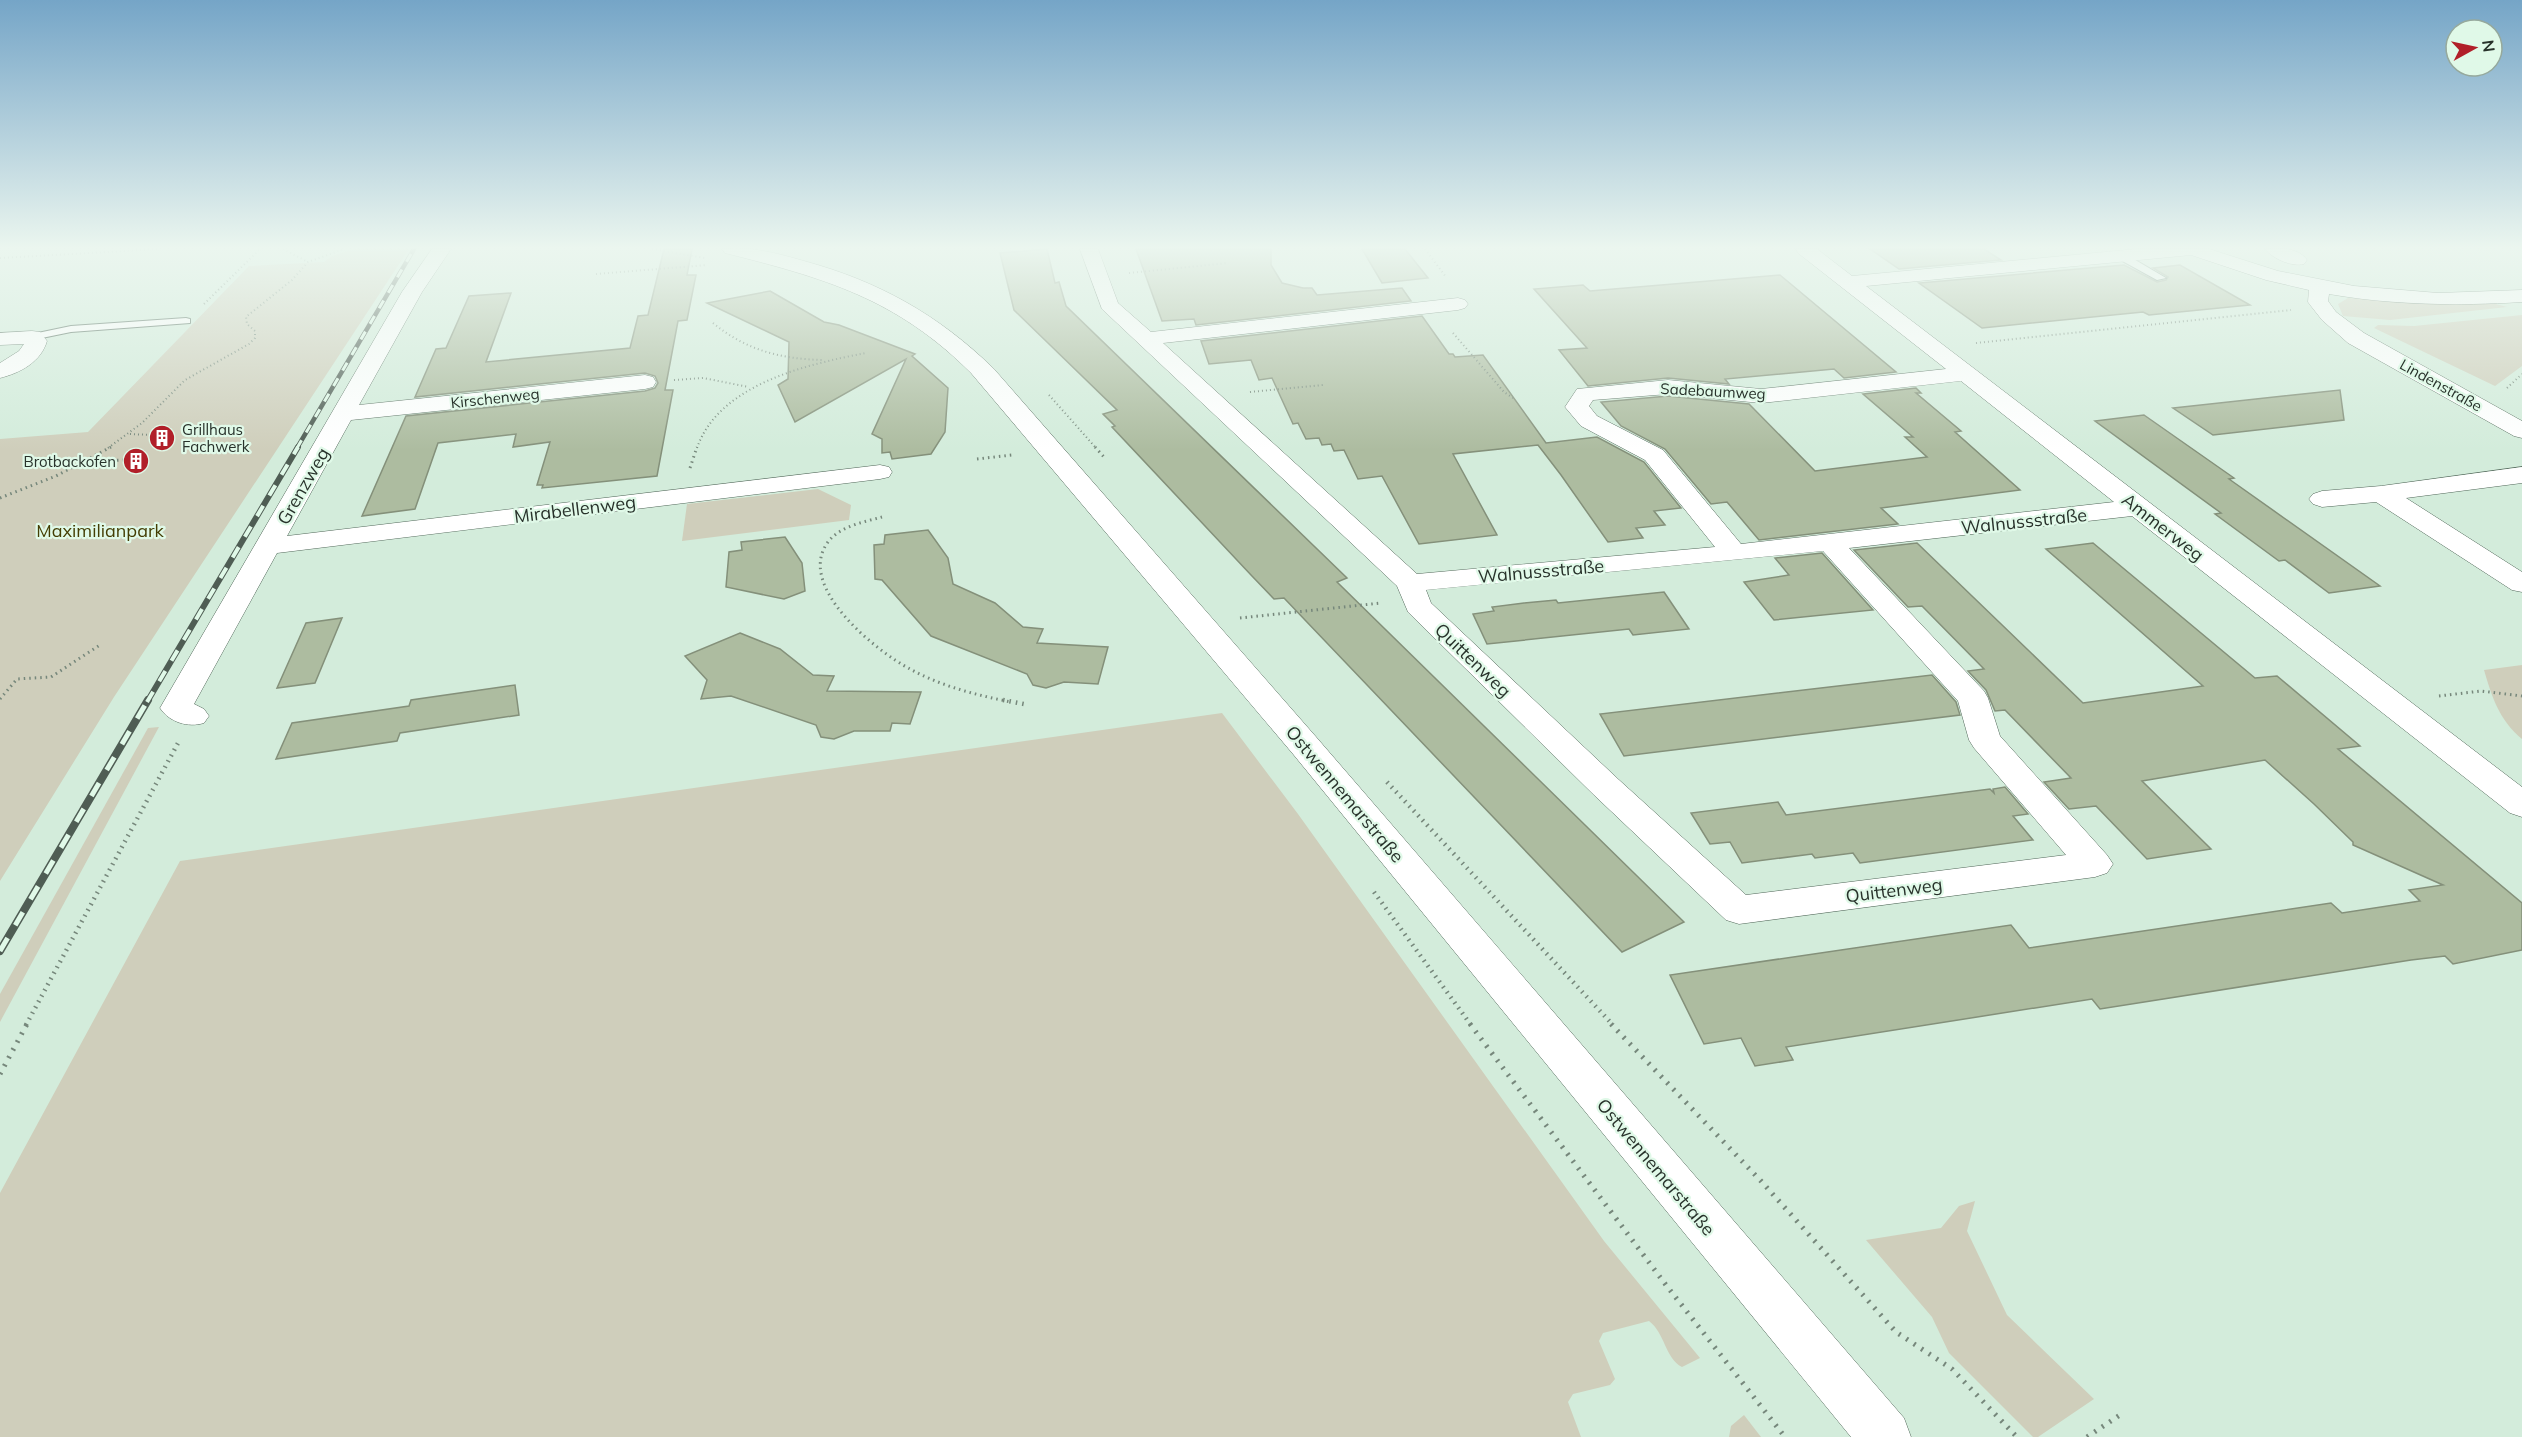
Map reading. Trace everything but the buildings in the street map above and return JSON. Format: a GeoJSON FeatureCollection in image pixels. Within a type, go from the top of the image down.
{"type":"FeatureCollection","features":[{"type":"Feature","properties":{"kind":"street","name":"Grenzweg"},"geometry":{"type":"LineString","coordinates":[[193,716],[176,708],[399,316]]}},
{"type":"Feature","properties":{"kind":"street","name":"Ostwennemarstraße"},"geometry":{"type":"LineString","coordinates":[[914,316],[930,325],[986,374],[1313,755],[1682,1198],[1886,1437]]}},
{"type":"Feature","properties":{"kind":"street"},"geometry":{"type":"LineString","coordinates":[[1121,316],[1410,583]]}},
{"type":"Feature","properties":{"kind":"street"},"geometry":{"type":"LineString","coordinates":[[1146,340],[1170,335],[1352,316]]}},
{"type":"Feature","properties":{"kind":"street","name":"Ammerweg"},"geometry":{"type":"LineString","coordinates":[[1891,316],[2522,805]]}},
{"type":"Feature","properties":{"kind":"street","name":"Lindenstraße"},"geometry":{"type":"LineString","coordinates":[[2329,316],[2356,338],[2522,431]]}},
{"type":"Feature","properties":{"kind":"street"},"geometry":{"type":"LineString","coordinates":[[0,339],[32,337],[36,341],[35,347],[21,361],[0,370]]}},
{"type":"Feature","properties":{"kind":"street","name":"Sadebaumweg"},"geometry":{"type":"LineString","coordinates":[[1734,553],[1654,455],[1589,421],[1577,407],[1585,394],[1668,387],[1761,396],[1966,374]]}},
{"type":"Feature","properties":{"kind":"street","name":"Kirschenweg"},"geometry":{"type":"LineString","coordinates":[[344,414],[645,382]]}},
{"type":"Feature","properties":{"kind":"street","name":"Mirabellenweg"},"geometry":{"type":"LineString","coordinates":[[269,546],[880,472]]}},
{"type":"Feature","properties":{"kind":"street"},"geometry":{"type":"LineString","coordinates":[[2322,499],[2381,494],[2522,475]]}},
{"type":"Feature","properties":{"kind":"street"},"geometry":{"type":"LineString","coordinates":[[2381,494],[2522,584]]}},
{"type":"Feature","properties":{"kind":"street","name":"Walnussstraße"},"geometry":{"type":"LineString","coordinates":[[1410,583],[1830,543],[2138,507]]}},
{"type":"Feature","properties":{"kind":"street","name":"Quittenweg"},"geometry":{"type":"LineString","coordinates":[[1410,583],[1418,606],[1597,779],[1739,910],[2095,864],[1985,740],[1973,698],[1830,543]]}},
{"type":"Feature","properties":{"kind":"lane"},"geometry":{"type":"LineString","coordinates":[[32,337],[71,329],[186,321]]}},
{"type":"Feature","properties":{"kind":"path"},"geometry":{"type":"LineString","coordinates":[[186,321],[191,316]]}},
{"type":"Feature","properties":{"kind":"path"},"geometry":{"type":"LineString","coordinates":[[0,498],[43,483],[129,434],[145,421],[177,385],[248,346],[255,338],[255,331],[248,324],[247,316]]}},
{"type":"Feature","properties":{"kind":"path"},"geometry":{"type":"LineString","coordinates":[[1436,316],[1504,392],[1513,398]]}},
{"type":"Feature","properties":{"kind":"path"},"geometry":{"type":"LineString","coordinates":[[1931,347],[2235,316]]}},
{"type":"Feature","properties":{"kind":"path"},"geometry":{"type":"LineString","coordinates":[[713,323],[740,344],[768,354],[791,360],[830,360]]}},
{"type":"Feature","properties":{"kind":"path"},"geometry":{"type":"LineString","coordinates":[[684,495],[693,450],[705,430],[732,402],[750,388],[798,367],[866,353]]}},
{"type":"Feature","properties":{"kind":"path"},"geometry":{"type":"LineString","coordinates":[[2504,392],[2522,374]]}},
{"type":"Feature","properties":{"kind":"path"},"geometry":{"type":"LineString","coordinates":[[645,382],[703,378],[750,388]]}},
{"type":"Feature","properties":{"kind":"path"},"geometry":{"type":"LineString","coordinates":[[1208,396],[1323,385]]}},
{"type":"Feature","properties":{"kind":"path"},"geometry":{"type":"LineString","coordinates":[[1042,388],[1110,465]]}},
{"type":"Feature","properties":{"kind":"path"},"geometry":{"type":"LineString","coordinates":[[129,434],[151,435]]}},
{"type":"Feature","properties":{"kind":"path"},"geometry":{"type":"LineString","coordinates":[[977,459],[1023,454]]}},
{"type":"Feature","properties":{"kind":"path"},"geometry":{"type":"LineString","coordinates":[[83,462],[123,460]]}},
{"type":"Feature","properties":{"kind":"path"},"geometry":{"type":"LineString","coordinates":[[882,517],[859,521],[839,531],[825,546],[819,564],[820,573],[839,611],[893,660],[931,680],[975,695],[1024,704]]}},
{"type":"Feature","properties":{"kind":"path"},"geometry":{"type":"LineString","coordinates":[[1240,618],[1392,602],[1410,583]]}},
{"type":"Feature","properties":{"kind":"path"},"geometry":{"type":"LineString","coordinates":[[1233,609],[1248,626]]}},
{"type":"Feature","properties":{"kind":"path"},"geometry":{"type":"LineString","coordinates":[[0,699],[17,679],[51,677],[100,645]]}},
{"type":"Feature","properties":{"kind":"path"},"geometry":{"type":"LineString","coordinates":[[2391,704],[2481,691],[2522,696]]}},
{"type":"Feature","properties":{"kind":"path"},"geometry":{"type":"LineString","coordinates":[[0,1074],[193,716]]}},
{"type":"Feature","properties":{"kind":"path"},"geometry":{"type":"LineString","coordinates":[[1386,780],[1572,982],[1761,1181],[1896,1332],[1952,1369],[2017,1437]]}},
{"type":"Feature","properties":{"kind":"path"},"geometry":{"type":"LineString","coordinates":[[1372,889],[1659,1276],[1785,1437]]}},
{"type":"Feature","properties":{"kind":"path"},"geometry":{"type":"LineString","coordinates":[[2087,1437],[2120,1415]]}},
{"type":"Feature","properties":{"kind":"green space","name":"Maximilianpark"},"geometry":{"type":"Polygon","coordinates":[[[200,316],[365,316],[114,697],[0,881],[0,439],[88,432],[200,316]]]}},
{"type":"Feature","properties":{"kind":"green space"},"geometry":{"type":"Polygon","coordinates":[[[2344,316],[2425,316],[2390,320],[2344,316]]]}},
{"type":"Feature","properties":{"kind":"green space"},"geometry":{"type":"Polygon","coordinates":[[[2522,316],[2522,366],[2495,386],[2374,328],[2378,325],[2414,326],[2522,316]]]}},
{"type":"Feature","properties":{"kind":"green space"},"geometry":{"type":"Polygon","coordinates":[[[818,489],[851,505],[849,520],[682,541],[687,504],[818,489]]]}},
{"type":"Feature","properties":{"kind":"green space"},"geometry":{"type":"Polygon","coordinates":[[[2522,665],[2522,739],[2502,716],[2493,699],[2484,670],[2522,665]]]}},
{"type":"Feature","properties":{"kind":"green space"},"geometry":{"type":"Polygon","coordinates":[[[1222,713],[1298,814],[1604,1241],[1700,1358],[1682,1367],[1676,1363],[1659,1332],[1649,1321],[1603,1333],[1599,1341],[1615,1379],[1610,1385],[1573,1394],[1568,1402],[1581,1437],[0,1437],[0,1193],[180,861],[1222,713]]]}},
{"type":"Feature","properties":{"kind":"green space"},"geometry":{"type":"Polygon","coordinates":[[[159,727],[0,1022],[0,994],[148,728],[159,727]]]}},
{"type":"Feature","properties":{"kind":"green space"},"geometry":{"type":"Polygon","coordinates":[[[1975,1201],[1967,1231],[2007,1315],[2094,1399],[2038,1437],[2033,1437],[1949,1353],[1932,1317],[1866,1240],[1941,1228],[1959,1206],[1975,1201]]]}},
{"type":"Feature","properties":{"kind":"green space"},"geometry":{"type":"Polygon","coordinates":[[[1744,1415],[1761,1437],[1729,1437],[1731,1426],[1744,1415]]]}},
{"type":"Feature","properties":{"kind":"railway"},"geometry":{"type":"LineString","coordinates":[[297,448],[375,316]]}},
{"type":"Feature","properties":{"kind":"railway"},"geometry":{"type":"LineString","coordinates":[[147,702],[298,447]]}},
{"type":"Feature","properties":{"kind":"railway"},"geometry":{"type":"LineString","coordinates":[[0,951],[148,700]]}},
{"type":"Feature","properties":{"kind":"place","name":"Grillhaus Fachwerk"},"geometry":{"type":"Point","coordinates":[162,438]}},
{"type":"Feature","properties":{"kind":"place","name":"Brotbackofen"},"geometry":{"type":"Point","coordinates":[136,461]}}]}
